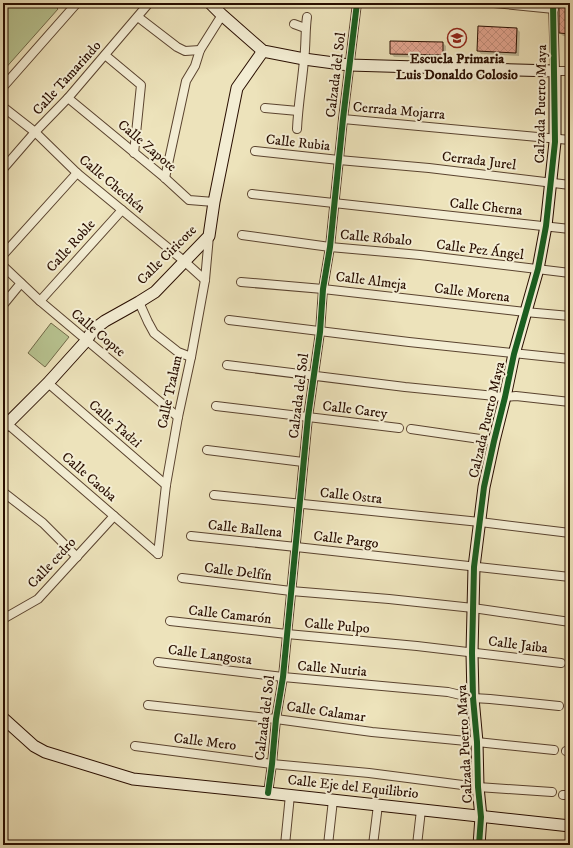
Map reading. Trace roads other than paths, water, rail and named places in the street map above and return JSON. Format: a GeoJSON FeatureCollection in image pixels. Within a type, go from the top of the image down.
{"type":"FeatureCollection","features":[{"type":"Feature","properties":{"kind":"street","name":"Calle Tamarindo"},"geometry":{"type":"LineString","coordinates":[[3,169],[35,132],[68,98],[149,3]]}},
{"type":"Feature","properties":{"kind":"street"},"geometry":{"type":"LineString","coordinates":[[210,3],[263,51],[304,59],[349,65],[555,71],[570,69]]}},
{"type":"Feature","properties":{"kind":"street","name":"Calzada del Sol"},"geometry":{"type":"LineString","coordinates":[[268,793],[276,719],[283,677],[303,462],[313,376],[320,332],[323,289],[330,247],[356,3]]}},
{"type":"Feature","properties":{"kind":"street"},"geometry":{"type":"LineString","coordinates":[[494,3],[553,6]]}},
{"type":"Feature","properties":{"kind":"street"},"geometry":{"type":"LineString","coordinates":[[3,87],[73,4]]}},
{"type":"Feature","properties":{"kind":"street","name":"Calzada Puerto Maya"},"geometry":{"type":"LineString","coordinates":[[480,845],[481,817],[473,698],[472,653],[474,567],[484,487],[514,354],[538,269],[546,226],[555,138],[553,6]]}},
{"type":"Feature","properties":{"kind":"street"},"geometry":{"type":"LineString","coordinates":[[165,178],[186,81],[195,66],[200,50],[222,15]]}},
{"type":"Feature","properties":{"kind":"street"},"geometry":{"type":"LineString","coordinates":[[138,17],[185,51],[200,50]]}},
{"type":"Feature","properties":{"kind":"street"},"geometry":{"type":"LineString","coordinates":[[297,129],[307,17]]}},
{"type":"Feature","properties":{"kind":"street"},"geometry":{"type":"LineString","coordinates":[[294,24],[306,28]]}},
{"type":"Feature","properties":{"kind":"street","name":"Calle Ciricote"},"geometry":{"type":"LineString","coordinates":[[4,424],[48,383],[86,341],[93,330],[105,321],[155,292],[209,236],[214,202],[237,88],[263,51]]}},
{"type":"Feature","properties":{"kind":"street"},"geometry":{"type":"LineString","coordinates":[[105,55],[141,85],[134,153]]}},
{"type":"Feature","properties":{"kind":"street","name":"Calle Zapote"},"geometry":{"type":"LineString","coordinates":[[68,98],[165,178],[189,200],[214,202]]}},
{"type":"Feature","properties":{"kind":"street","name":"Calle Chechén"},"geometry":{"type":"LineString","coordinates":[[3,107],[35,132],[77,173],[205,280]]}},
{"type":"Feature","properties":{"kind":"street"},"geometry":{"type":"LineString","coordinates":[[266,108],[298,111]]}},
{"type":"Feature","properties":{"kind":"street","name":"Cerrada Mojarra"},"geometry":{"type":"LineString","coordinates":[[343,118],[570,140]]}},
{"type":"Feature","properties":{"kind":"street","name":"Calle Rubia"},"geometry":{"type":"LineString","coordinates":[[255,151],[429,168]]}},
{"type":"Feature","properties":{"kind":"street","name":"Cerrada Jurel"},"geometry":{"type":"LineString","coordinates":[[429,168],[570,185]]}},
{"type":"Feature","properties":{"kind":"street"},"geometry":{"type":"LineString","coordinates":[[3,255],[77,173]]}},
{"type":"Feature","properties":{"kind":"street","name":"Calle Cherna"},"geometry":{"type":"LineString","coordinates":[[252,194],[570,229]]}},
{"type":"Feature","properties":{"kind":"street","name":"Calle Roble"},"geometry":{"type":"LineString","coordinates":[[40,301],[122,210]]}},
{"type":"Feature","properties":{"kind":"street","name":"Calle Róbalo"},"geometry":{"type":"LineString","coordinates":[[242,235],[330,247],[420,256]]}},
{"type":"Feature","properties":{"kind":"street","name":"Calle Tzalam"},"geometry":{"type":"LineString","coordinates":[[158,554],[166,485],[205,280],[209,236]]}},
{"type":"Feature","properties":{"kind":"street","name":"Calle Pez Ángel"},"geometry":{"type":"LineString","coordinates":[[420,256],[570,272]]}},
{"type":"Feature","properties":{"kind":"street","name":"Calle Copte"},"geometry":{"type":"LineString","coordinates":[[3,266],[86,341],[178,417]]}},
{"type":"Feature","properties":{"kind":"street","name":"Calle Almeja"},"geometry":{"type":"LineString","coordinates":[[241,282],[416,299]]}},
{"type":"Feature","properties":{"kind":"street"},"geometry":{"type":"LineString","coordinates":[[3,305],[21,283]]}},
{"type":"Feature","properties":{"kind":"street","name":"Calle Morena"},"geometry":{"type":"LineString","coordinates":[[416,299],[570,316]]}},
{"type":"Feature","properties":{"kind":"street"},"geometry":{"type":"LineString","coordinates":[[139,302],[154,333],[178,352],[191,357]]}},
{"type":"Feature","properties":{"kind":"street"},"geometry":{"type":"LineString","coordinates":[[228,320],[320,332],[570,359]]}},
{"type":"Feature","properties":{"kind":"street"},"geometry":{"type":"LineString","coordinates":[[227,365],[405,387],[570,402]]}},
{"type":"Feature","properties":{"kind":"street","name":"Calle Tadzi"},"geometry":{"type":"LineString","coordinates":[[48,383],[166,485]]}},
{"type":"Feature","properties":{"kind":"street","name":"Calle Carey"},"geometry":{"type":"LineString","coordinates":[[216,406],[399,428]]}},
{"type":"Feature","properties":{"kind":"street","name":"Calle Caoba"},"geometry":{"type":"LineString","coordinates":[[4,424],[158,554]]}},
{"type":"Feature","properties":{"kind":"street"},"geometry":{"type":"LineString","coordinates":[[411,429],[494,441]]}},
{"type":"Feature","properties":{"kind":"street"},"geometry":{"type":"LineString","coordinates":[[207,450],[303,462]]}},
{"type":"Feature","properties":{"kind":"street"},"geometry":{"type":"LineString","coordinates":[[3,492],[44,523],[77,557]]}},
{"type":"Feature","properties":{"kind":"street","name":"Calle Ostra"},"geometry":{"type":"LineString","coordinates":[[214,495],[480,522],[570,533]]}},
{"type":"Feature","properties":{"kind":"street","name":"Calle cedro"},"geometry":{"type":"LineString","coordinates":[[3,619],[38,598],[114,516]]}},
{"type":"Feature","properties":{"kind":"street","name":"Calle Ballena"},"geometry":{"type":"LineString","coordinates":[[191,536],[296,547]]}},
{"type":"Feature","properties":{"kind":"street","name":"Calle Pargo"},"geometry":{"type":"LineString","coordinates":[[296,547],[570,577]]}},
{"type":"Feature","properties":{"kind":"street","name":"Calle Delfín"},"geometry":{"type":"LineString","coordinates":[[182,578],[291,592],[389,599],[473,608],[570,622]]}},
{"type":"Feature","properties":{"kind":"street","name":"Calle Camarón"},"geometry":{"type":"LineString","coordinates":[[170,621],[287,634]]}},
{"type":"Feature","properties":{"kind":"street","name":"Calle Pulpo"},"geometry":{"type":"LineString","coordinates":[[287,634],[472,653]]}},
{"type":"Feature","properties":{"kind":"street","name":"Calle Jaiba"},"geometry":{"type":"LineString","coordinates":[[472,653],[561,663]]}},
{"type":"Feature","properties":{"kind":"street","name":"Calle Langosta"},"geometry":{"type":"LineString","coordinates":[[158,662],[283,677]]}},
{"type":"Feature","properties":{"kind":"street","name":"Calle Nutria"},"geometry":{"type":"LineString","coordinates":[[283,677],[448,692],[473,698],[559,706]]}},
{"type":"Feature","properties":{"kind":"street","name":"Calle Calamar"},"geometry":{"type":"LineString","coordinates":[[148,705],[276,719],[372,732],[554,750]]}},
{"type":"Feature","properties":{"kind":"street","name":"Calle Eje del Equilibrio"},"geometry":{"type":"LineString","coordinates":[[3,718],[34,746],[45,752],[133,779],[570,826]]}},
{"type":"Feature","properties":{"kind":"street","name":"Calle Mero"},"geometry":{"type":"LineString","coordinates":[[135,746],[272,764],[369,773],[478,786],[552,792]]}},
{"type":"Feature","properties":{"kind":"street"},"geometry":{"type":"LineString","coordinates":[[285,845],[290,795]]}},
{"type":"Feature","properties":{"kind":"street"},"geometry":{"type":"LineString","coordinates":[[328,845],[332,800]]}},
{"type":"Feature","properties":{"kind":"street"},"geometry":{"type":"LineString","coordinates":[[374,845],[378,805]]}},
{"type":"Feature","properties":{"kind":"street"},"geometry":{"type":"LineString","coordinates":[[417,845],[421,810]]}},
{"type":"Feature","properties":{"kind":"place","name":"Escuela Primaria Luis Donaldo Colosio"},"geometry":{"type":"Point","coordinates":[457,38]}}]}
